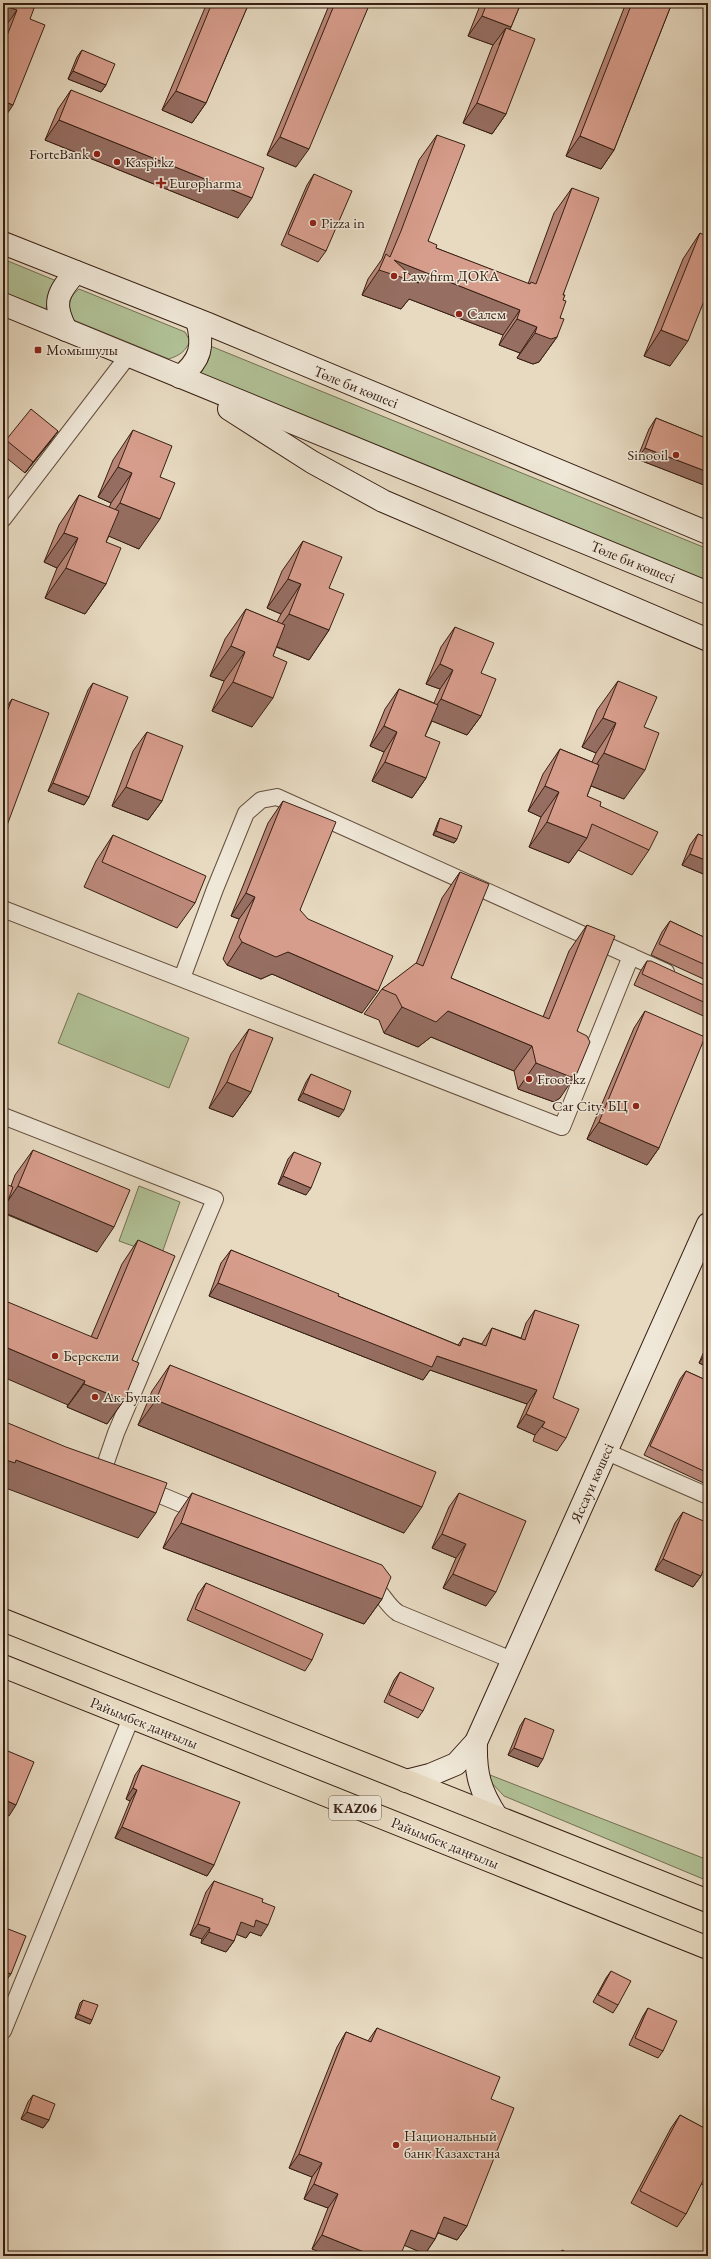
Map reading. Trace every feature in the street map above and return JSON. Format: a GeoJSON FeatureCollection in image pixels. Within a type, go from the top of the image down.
{"type":"FeatureCollection","features":[{"type":"Feature","properties":{"kind":"highway"},"geometry":{"type":"LineString","coordinates":[[3,1620],[708,1901]]}},
{"type":"Feature","properties":{"kind":"highway","name":"Райымбек даңғылы"},"geometry":{"type":"LineString","coordinates":[[3,1666],[708,1948]]}},
{"type":"Feature","properties":{"kind":"main road","name":"Төле би көшесі"},"geometry":{"type":"LineString","coordinates":[[3,243],[197,320],[708,533]]}},
{"type":"Feature","properties":{"kind":"main road"},"geometry":{"type":"LineString","coordinates":[[66,330],[58,311],[59,295],[76,272]]}},
{"type":"Feature","properties":{"kind":"main road","name":"Төле би көшесі"},"geometry":{"type":"LineString","coordinates":[[3,304],[708,593]]}},
{"type":"Feature","properties":{"kind":"main road"},"geometry":{"type":"LineString","coordinates":[[172,374],[190,369],[201,349],[202,339],[197,320]]}},
{"type":"Feature","properties":{"kind":"main road"},"geometry":{"type":"LineString","coordinates":[[172,374],[246,419],[312,462],[383,501],[708,640]]}},
{"type":"Feature","properties":{"kind":"main road","name":"Яссауи көшесі"},"geometry":{"type":"LineString","coordinates":[[476,1742],[708,1224]]}},
{"type":"Feature","properties":{"kind":"main road"},"geometry":{"type":"LineString","coordinates":[[406,1781],[430,1775],[456,1764],[476,1742]]}},
{"type":"Feature","properties":{"kind":"main road"},"geometry":{"type":"LineString","coordinates":[[476,1742],[475,1764],[479,1782],[484,1797],[497,1817]]}},
{"type":"Feature","properties":{"kind":"street"},"geometry":{"type":"LineString","coordinates":[[3,519],[128,356]]}},
{"type":"Feature","properties":{"kind":"street"},"geometry":{"type":"LineString","coordinates":[[182,978],[215,889],[246,814],[260,800],[278,797],[680,978]]}},
{"type":"Feature","properties":{"kind":"street"},"geometry":{"type":"LineString","coordinates":[[3,909],[562,1126],[631,956]]}},
{"type":"Feature","properties":{"kind":"street"},"geometry":{"type":"LineString","coordinates":[[3,1116],[215,1199],[116,1433],[108,1473],[217,1518]]}},
{"type":"Feature","properties":{"kind":"street"},"geometry":{"type":"LineString","coordinates":[[607,1452],[708,1496]]}},
{"type":"Feature","properties":{"kind":"street"},"geometry":{"type":"LineString","coordinates":[[356,1576],[375,1586],[390,1608],[398,1613],[512,1660]]}},
{"type":"Feature","properties":{"kind":"street"},"geometry":{"type":"LineString","coordinates":[[3,2031],[131,1718]]}},
{"type":"Feature","properties":{"kind":"green space"},"geometry":{"type":"Polygon","coordinates":[[[3,259],[59,282],[50,295],[46,309],[3,292],[3,259]]]}},
{"type":"Feature","properties":{"kind":"green space"},"geometry":{"type":"Polygon","coordinates":[[[79,289],[185,332],[190,341],[182,353],[169,359],[71,319],[69,310],[70,302],[75,292],[79,289]]]}},
{"type":"Feature","properties":{"kind":"green space"},"geometry":{"type":"Polygon","coordinates":[[[208,345],[708,549],[708,583],[198,372],[207,364],[210,353],[208,345]]]}},
{"type":"Feature","properties":{"kind":"green space"},"geometry":{"type":"Polygon","coordinates":[[[78,993],[189,1038],[169,1088],[58,1043],[78,993]]]}},
{"type":"Feature","properties":{"kind":"green space"},"geometry":{"type":"Polygon","coordinates":[[[139,1186],[180,1202],[161,1256],[119,1241],[139,1186]]]}},
{"type":"Feature","properties":{"kind":"green space"},"geometry":{"type":"Polygon","coordinates":[[[490,1775],[708,1860],[708,1881],[504,1796],[489,1780],[490,1775]]]}},
{"type":"Feature","properties":{"kind":"building"},"geometry":{"type":"Polygon","coordinates":[[[3,3],[36,3],[30,19],[45,25],[13,105],[3,101],[3,46],[17,10],[3,5],[3,3]]]}},
{"type":"Feature","properties":{"kind":"building"},"geometry":{"type":"Polygon","coordinates":[[[212,3],[249,3],[206,103],[176,91],[212,3]]]}},
{"type":"Feature","properties":{"kind":"building"},"geometry":{"type":"Polygon","coordinates":[[[335,3],[370,3],[309,149],[280,137],[335,3]]]}},
{"type":"Feature","properties":{"kind":"building"},"geometry":{"type":"Polygon","coordinates":[[[487,3],[521,3],[511,27],[482,16],[487,3]]]}},
{"type":"Feature","properties":{"kind":"building"},"geometry":{"type":"Polygon","coordinates":[[[632,3],[672,3],[614,150],[580,136],[632,3]]]}},
{"type":"Feature","properties":{"kind":"building"},"geometry":{"type":"Polygon","coordinates":[[[506,28],[535,39],[506,114],[477,103],[506,28]]]}},
{"type":"Feature","properties":{"kind":"building"},"geometry":{"type":"Polygon","coordinates":[[[82,50],[115,64],[106,85],[73,71],[82,50]]]}},
{"type":"Feature","properties":{"kind":"building"},"geometry":{"type":"Polygon","coordinates":[[[71,90],[264,168],[252,198],[59,120],[71,90]]]}},
{"type":"Feature","properties":{"kind":"building"},"geometry":{"type":"Polygon","coordinates":[[[437,135],[465,145],[428,241],[437,245],[436,248],[530,284],[531,282],[536,284],[572,188],[599,198],[563,295],[565,295],[563,300],[566,301],[560,318],[564,319],[557,337],[551,339],[535,333],[537,327],[517,319],[520,310],[394,260],[419,283],[379,270],[386,254],[390,257],[437,135]]]}},
{"type":"Feature","properties":{"kind":"building","name":"Pizza in"},"geometry":{"type":"Polygon","coordinates":[[[314,174],[352,191],[326,251],[288,234],[314,174]]]}},
{"type":"Feature","properties":{"kind":"building"},"geometry":{"type":"Polygon","coordinates":[[[700,233],[708,237],[708,291],[688,341],[661,330],[700,233]]]}},
{"type":"Feature","properties":{"kind":"building"},"geometry":{"type":"Polygon","coordinates":[[[31,409],[58,431],[33,462],[6,440],[31,409]]]}},
{"type":"Feature","properties":{"kind":"building"},"geometry":{"type":"Polygon","coordinates":[[[656,418],[708,439],[708,472],[645,448],[656,418]]]}},
{"type":"Feature","properties":{"kind":"building"},"geometry":{"type":"Polygon","coordinates":[[[133,430],[172,446],[160,477],[175,483],[160,519],[120,503],[132,473],[118,467],[133,430]]]}},
{"type":"Feature","properties":{"kind":"building"},"geometry":{"type":"Polygon","coordinates":[[[79,495],[119,511],[106,542],[121,548],[106,584],[66,568],[78,538],[64,533],[79,495]]]}},
{"type":"Feature","properties":{"kind":"building"},"geometry":{"type":"Polygon","coordinates":[[[303,541],[342,557],[329,588],[344,594],[329,630],[289,614],[301,584],[288,579],[303,541]]]}},
{"type":"Feature","properties":{"kind":"building"},"geometry":{"type":"Polygon","coordinates":[[[246,609],[285,625],[273,656],[287,662],[273,698],[233,682],[245,652],[231,646],[246,609]]]}},
{"type":"Feature","properties":{"kind":"building"},"geometry":{"type":"Polygon","coordinates":[[[455,627],[494,643],[481,673],[496,679],[481,716],[441,699],[453,670],[440,664],[455,627]]]}},
{"type":"Feature","properties":{"kind":"building"},"geometry":{"type":"Polygon","coordinates":[[[618,681],[657,697],[644,727],[659,733],[645,770],[604,753],[616,723],[603,718],[618,681]]]}},
{"type":"Feature","properties":{"kind":"building"},"geometry":{"type":"Polygon","coordinates":[[[93,683],[128,697],[89,797],[53,783],[93,683]]]}},
{"type":"Feature","properties":{"kind":"building"},"geometry":{"type":"Polygon","coordinates":[[[399,689],[438,705],[425,736],[440,742],[426,778],[385,762],[397,732],[384,726],[399,689]]]}},
{"type":"Feature","properties":{"kind":"building"},"geometry":{"type":"Polygon","coordinates":[[[12,699],[49,713],[3,836],[3,722],[12,699]]]}},
{"type":"Feature","properties":{"kind":"building"},"geometry":{"type":"Polygon","coordinates":[[[147,732],[183,746],[162,801],[126,787],[147,732]]]}},
{"type":"Feature","properties":{"kind":"building"},"geometry":{"type":"Polygon","coordinates":[[[560,749],[599,765],[587,796],[601,802],[600,806],[658,832],[649,850],[592,824],[587,838],[547,822],[559,792],[545,786],[560,749]]]}},
{"type":"Feature","properties":{"kind":"building"},"geometry":{"type":"Polygon","coordinates":[[[283,801],[336,822],[300,910],[308,919],[393,956],[378,991],[288,952],[276,957],[242,942],[239,937],[255,897],[246,893],[283,801]]]}},
{"type":"Feature","properties":{"kind":"building"},"geometry":{"type":"Polygon","coordinates":[[[440,818],[462,826],[457,839],[436,831],[440,818]]]}},
{"type":"Feature","properties":{"kind":"building"},"geometry":{"type":"Polygon","coordinates":[[[698,834],[708,838],[708,861],[690,854],[698,834]]]}},
{"type":"Feature","properties":{"kind":"building"},"geometry":{"type":"Polygon","coordinates":[[[113,835],[206,876],[195,903],[102,862],[113,835]]]}},
{"type":"Feature","properties":{"kind":"building"},"geometry":{"type":"Polygon","coordinates":[[[460,872],[489,884],[451,978],[527,1010],[549,1019],[587,925],[615,936],[577,1031],[587,1036],[590,1042],[577,1073],[571,1077],[536,1063],[532,1046],[448,1011],[436,1022],[402,1007],[396,995],[382,989],[416,963],[423,966],[460,872]]]}},
{"type":"Feature","properties":{"kind":"building"},"geometry":{"type":"Polygon","coordinates":[[[670,921],[708,939],[708,966],[659,944],[670,921]]]}},
{"type":"Feature","properties":{"kind":"building"},"geometry":{"type":"Polygon","coordinates":[[[647,961],[651,961],[708,987],[708,1004],[642,974],[647,961]]]}},
{"type":"Feature","properties":{"kind":"building"},"geometry":{"type":"Polygon","coordinates":[[[645,1011],[705,1037],[659,1148],[599,1122],[645,1011]]]}},
{"type":"Feature","properties":{"kind":"building"},"geometry":{"type":"Polygon","coordinates":[[[249,1029],[273,1038],[251,1092],[227,1082],[249,1029]]]}},
{"type":"Feature","properties":{"kind":"building"},"geometry":{"type":"Polygon","coordinates":[[[311,1074],[351,1091],[344,1110],[303,1093],[311,1074]]]}},
{"type":"Feature","properties":{"kind":"building"},"geometry":{"type":"Polygon","coordinates":[[[33,1150],[130,1190],[114,1227],[18,1186],[33,1150]]]}},
{"type":"Feature","properties":{"kind":"building"},"geometry":{"type":"Polygon","coordinates":[[[294,1152],[321,1163],[311,1188],[283,1176],[294,1152]]]}},
{"type":"Feature","properties":{"kind":"building"},"geometry":{"type":"Polygon","coordinates":[[[3,1183],[13,1187],[3,1214],[3,1183]]]}},
{"type":"Feature","properties":{"kind":"building"},"geometry":{"type":"Polygon","coordinates":[[[138,1240],[175,1256],[132,1360],[139,1363],[124,1400],[84,1384],[85,1381],[3,1346],[3,1300],[97,1339],[138,1240]]]}},
{"type":"Feature","properties":{"kind":"building"},"geometry":{"type":"Polygon","coordinates":[[[231,1250],[460,1346],[463,1338],[486,1346],[492,1328],[525,1340],[535,1310],[579,1325],[553,1398],[579,1409],[566,1438],[542,1427],[545,1422],[526,1414],[537,1390],[437,1356],[432,1367],[218,1283],[231,1250]]]}},
{"type":"Feature","properties":{"kind":"building"},"geometry":{"type":"Polygon","coordinates":[[[170,1365],[436,1472],[422,1507],[156,1400],[170,1365]]]}},
{"type":"Feature","properties":{"kind":"building"},"geometry":{"type":"Polygon","coordinates":[[[686,1371],[708,1381],[708,1473],[650,1446],[686,1371]]]}},
{"type":"Feature","properties":{"kind":"building"},"geometry":{"type":"Polygon","coordinates":[[[3,1421],[66,1447],[167,1483],[156,1513],[16,1460],[15,1463],[3,1459],[3,1421]]]}},
{"type":"Feature","properties":{"kind":"building"},"geometry":{"type":"Polygon","coordinates":[[[192,1493],[382,1565],[391,1577],[382,1599],[181,1523],[192,1493]]]}},
{"type":"Feature","properties":{"kind":"building"},"geometry":{"type":"Polygon","coordinates":[[[459,1493],[526,1521],[496,1592],[453,1574],[466,1544],[442,1534],[459,1493]]]}},
{"type":"Feature","properties":{"kind":"building"},"geometry":{"type":"Polygon","coordinates":[[[683,1512],[708,1523],[708,1559],[701,1576],[663,1559],[683,1512]]]}},
{"type":"Feature","properties":{"kind":"building"},"geometry":{"type":"Polygon","coordinates":[[[206,1583],[323,1634],[312,1660],[195,1609],[206,1583]]]}},
{"type":"Feature","properties":{"kind":"building"},"geometry":{"type":"Polygon","coordinates":[[[400,1672],[434,1688],[423,1711],[389,1695],[400,1672]]]}},
{"type":"Feature","properties":{"kind":"building"},"geometry":{"type":"Polygon","coordinates":[[[525,1718],[554,1730],[543,1759],[514,1748],[525,1718]]]}},
{"type":"Feature","properties":{"kind":"building"},"geometry":{"type":"Polygon","coordinates":[[[3,1749],[34,1762],[16,1805],[3,1799],[3,1749]]]}},
{"type":"Feature","properties":{"kind":"building"},"geometry":{"type":"Polygon","coordinates":[[[142,1765],[240,1802],[214,1865],[122,1827],[137,1790],[133,1788],[142,1765]]]}},
{"type":"Feature","properties":{"kind":"building"},"geometry":{"type":"Polygon","coordinates":[[[214,1881],[263,1899],[262,1902],[275,1907],[268,1925],[256,1920],[254,1927],[241,1922],[234,1941],[209,1932],[210,1928],[198,1924],[214,1881]]]}},
{"type":"Feature","properties":{"kind":"building"},"geometry":{"type":"Polygon","coordinates":[[[3,1927],[26,1936],[11,1974],[3,1971],[3,1927]]]}},
{"type":"Feature","properties":{"kind":"building"},"geometry":{"type":"Polygon","coordinates":[[[611,1971],[631,1981],[618,2005],[598,1995],[611,1971]]]}},
{"type":"Feature","properties":{"kind":"building"},"geometry":{"type":"Polygon","coordinates":[[[83,2000],[98,2005],[92,2020],[78,2014],[83,2000]]]}},
{"type":"Feature","properties":{"kind":"building"},"geometry":{"type":"Polygon","coordinates":[[[648,2008],[677,2021],[663,2051],[635,2038],[648,2008]]]}},
{"type":"Feature","properties":{"kind":"building","name":"Национальный банк Казахстана"},"geometry":{"type":"Polygon","coordinates":[[[377,2028],[500,2077],[491,2099],[514,2108],[467,2226],[444,2217],[435,2239],[411,2230],[400,2256],[374,2256],[322,2235],[338,2194],[314,2184],[322,2163],[299,2154],[346,2032],[371,2042],[377,2028]]]}},
{"type":"Feature","properties":{"kind":"building"},"geometry":{"type":"Polygon","coordinates":[[[33,2095],[55,2104],[49,2120],[27,2112],[33,2095]]]}},
{"type":"Feature","properties":{"kind":"building"},"geometry":{"type":"Polygon","coordinates":[[[680,2115],[708,2130],[708,2171],[686,2214],[640,2191],[680,2115]]]}},
{"type":"Feature","properties":{"kind":"building"},"geometry":{"type":"Polygon","coordinates":[[[562,2250],[575,2256],[559,2256],[562,2250]]]}},
{"type":"Feature","properties":{"kind":"place","name":"ForteBank"},"geometry":{"type":"Point","coordinates":[97,154]}},
{"type":"Feature","properties":{"kind":"place","name":"Kaspi.kz"},"geometry":{"type":"Point","coordinates":[117,162]}},
{"type":"Feature","properties":{"kind":"place","name":"Europharma"},"geometry":{"type":"Point","coordinates":[161,183]}},
{"type":"Feature","properties":{"kind":"place","name":"Pizza in"},"geometry":{"type":"Point","coordinates":[313,223]}},
{"type":"Feature","properties":{"kind":"place","name":"Law firm ДОКА"},"geometry":{"type":"Point","coordinates":[394,276]}},
{"type":"Feature","properties":{"kind":"place","name":"Салем"},"geometry":{"type":"Point","coordinates":[459,314]}},
{"type":"Feature","properties":{"kind":"place","name":"Момышулы"},"geometry":{"type":"Point","coordinates":[38,350]}},
{"type":"Feature","properties":{"kind":"place","name":"Sinooil"},"geometry":{"type":"Point","coordinates":[676,455]}},
{"type":"Feature","properties":{"kind":"place","name":"Froot.kz"},"geometry":{"type":"Point","coordinates":[529,1079]}},
{"type":"Feature","properties":{"kind":"place","name":"Car City, БЦ"},"geometry":{"type":"Point","coordinates":[636,1106]}},
{"type":"Feature","properties":{"kind":"place","name":"Берекели"},"geometry":{"type":"Point","coordinates":[55,1356]}},
{"type":"Feature","properties":{"kind":"place","name":"Ак-Булак"},"geometry":{"type":"Point","coordinates":[95,1397]}},
{"type":"Feature","properties":{"kind":"place","name":"Национальный банк Казахстана"},"geometry":{"type":"Point","coordinates":[396,2145]}}]}
